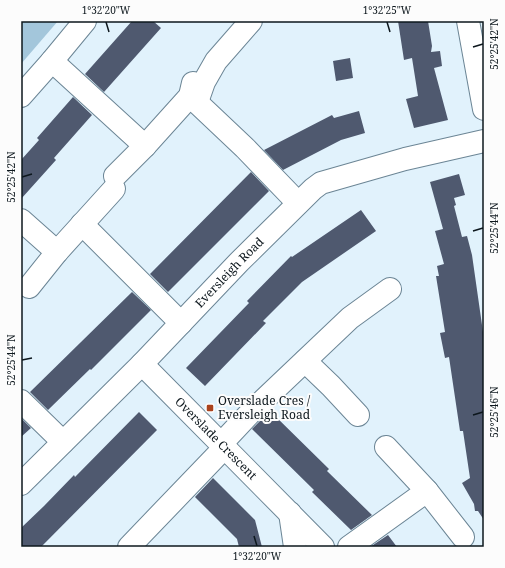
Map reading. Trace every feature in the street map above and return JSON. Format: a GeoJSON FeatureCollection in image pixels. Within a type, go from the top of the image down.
{"type":"FeatureCollection","features":[{"type":"Feature","properties":{"kind":"street"},"geometry":{"type":"LineString","coordinates":[[21,96],[86,21]]}},
{"type":"Feature","properties":{"kind":"street"},"geometry":{"type":"LineString","coordinates":[[29,287],[145,146],[204,82],[216,61],[251,21]]}},
{"type":"Feature","properties":{"kind":"street"},"geometry":{"type":"LineString","coordinates":[[468,21],[484,109]]}},
{"type":"Feature","properties":{"kind":"street"},"geometry":{"type":"LineString","coordinates":[[52,61],[145,146]]}},
{"type":"Feature","properties":{"kind":"street"},"geometry":{"type":"LineString","coordinates":[[193,94],[298,203]]}},
{"type":"Feature","properties":{"kind":"street","name":"Eversleigh Road"},"geometry":{"type":"LineString","coordinates":[[21,484],[142,364],[239,262],[312,189],[322,183],[405,159],[484,141]]}},
{"type":"Feature","properties":{"kind":"street"},"geometry":{"type":"LineString","coordinates":[[21,220],[57,252]]}},
{"type":"Feature","properties":{"kind":"street"},"geometry":{"type":"LineString","coordinates":[[82,224],[181,323]]}},
{"type":"Feature","properties":{"kind":"street"},"geometry":{"type":"LineString","coordinates":[[138,544],[251,412],[350,318],[390,289]]}},
{"type":"Feature","properties":{"kind":"street"},"geometry":{"type":"LineString","coordinates":[[304,361],[331,386],[358,415]]}},
{"type":"Feature","properties":{"kind":"street","name":"Overslade Crescent"},"geometry":{"type":"LineString","coordinates":[[142,364],[323,547]]}},
{"type":"Feature","properties":{"kind":"street"},"geometry":{"type":"LineString","coordinates":[[21,401],[63,442]]}},
{"type":"Feature","properties":{"kind":"street"},"geometry":{"type":"LineString","coordinates":[[386,447],[427,491],[463,537]]}},
{"type":"Feature","properties":{"kind":"street"},"geometry":{"type":"LineString","coordinates":[[349,547],[427,491]]}},
{"type":"Feature","properties":{"kind":"street"},"geometry":{"type":"LineString","coordinates":[[290,513],[295,547]]}},
{"type":"Feature","properties":{"kind":"shaded area"},"geometry":{"type":"Polygon","coordinates":[[[21,21],[58,21],[21,64],[21,21]]]}},
{"type":"Feature","properties":{"kind":"building"},"geometry":{"type":"Polygon","coordinates":[[[132,21],[153,21],[161,28],[104,92],[85,74],[132,21]]]}},
{"type":"Feature","properties":{"kind":"building"},"geometry":{"type":"Polygon","coordinates":[[[398,21],[428,21],[432,46],[431,52],[440,51],[442,66],[434,68],[448,120],[414,128],[406,99],[418,96],[412,58],[404,60],[398,21]]]}},
{"type":"Feature","properties":{"kind":"building"},"geometry":{"type":"Polygon","coordinates":[[[350,58],[353,78],[336,81],[333,61],[350,58]]]}},
{"type":"Feature","properties":{"kind":"building"},"geometry":{"type":"Polygon","coordinates":[[[73,97],[92,115],[54,158],[56,160],[21,199],[21,160],[39,140],[37,138],[73,97]]]}},
{"type":"Feature","properties":{"kind":"building"},"geometry":{"type":"Polygon","coordinates":[[[359,111],[365,133],[341,140],[283,170],[264,150],[332,115],[334,118],[359,111]]]}},
{"type":"Feature","properties":{"kind":"building"},"geometry":{"type":"Polygon","coordinates":[[[251,172],[269,191],[168,292],[150,274],[251,172]]]}},
{"type":"Feature","properties":{"kind":"building"},"geometry":{"type":"Polygon","coordinates":[[[459,174],[465,195],[454,198],[456,205],[454,206],[462,237],[467,236],[472,255],[484,339],[484,520],[478,511],[475,511],[474,504],[462,483],[470,478],[463,431],[460,431],[449,357],[445,358],[440,333],[445,332],[436,276],[439,276],[437,266],[444,264],[435,231],[443,229],[430,182],[459,174]]]}},
{"type":"Feature","properties":{"kind":"building"},"geometry":{"type":"Polygon","coordinates":[[[361,210],[376,231],[302,282],[263,321],[266,323],[205,386],[186,368],[249,303],[247,301],[291,256],[292,257],[361,210]]]}},
{"type":"Feature","properties":{"kind":"building"},"geometry":{"type":"Polygon","coordinates":[[[132,292],[151,310],[91,370],[90,369],[48,410],[30,392],[132,292]]]}},
{"type":"Feature","properties":{"kind":"building"},"geometry":{"type":"Polygon","coordinates":[[[270,411],[329,469],[327,471],[372,515],[351,530],[312,492],[314,490],[252,429],[270,411]]]}},
{"type":"Feature","properties":{"kind":"building"},"geometry":{"type":"Polygon","coordinates":[[[139,412],[157,430],[41,547],[21,547],[21,528],[74,475],[75,477],[139,412]]]}},
{"type":"Feature","properties":{"kind":"building"},"geometry":{"type":"Polygon","coordinates":[[[21,418],[31,428],[21,437],[21,418]]]}},
{"type":"Feature","properties":{"kind":"building"},"geometry":{"type":"Polygon","coordinates":[[[213,478],[255,520],[262,547],[239,547],[237,539],[195,497],[213,478]]]}},
{"type":"Feature","properties":{"kind":"building"},"geometry":{"type":"Polygon","coordinates":[[[388,535],[397,547],[370,547],[388,535]]]}},
{"type":"Feature","properties":{"kind":"place","name":"Overslade Cres / Eversleigh Road"},"geometry":{"type":"Point","coordinates":[210,408]}}]}
